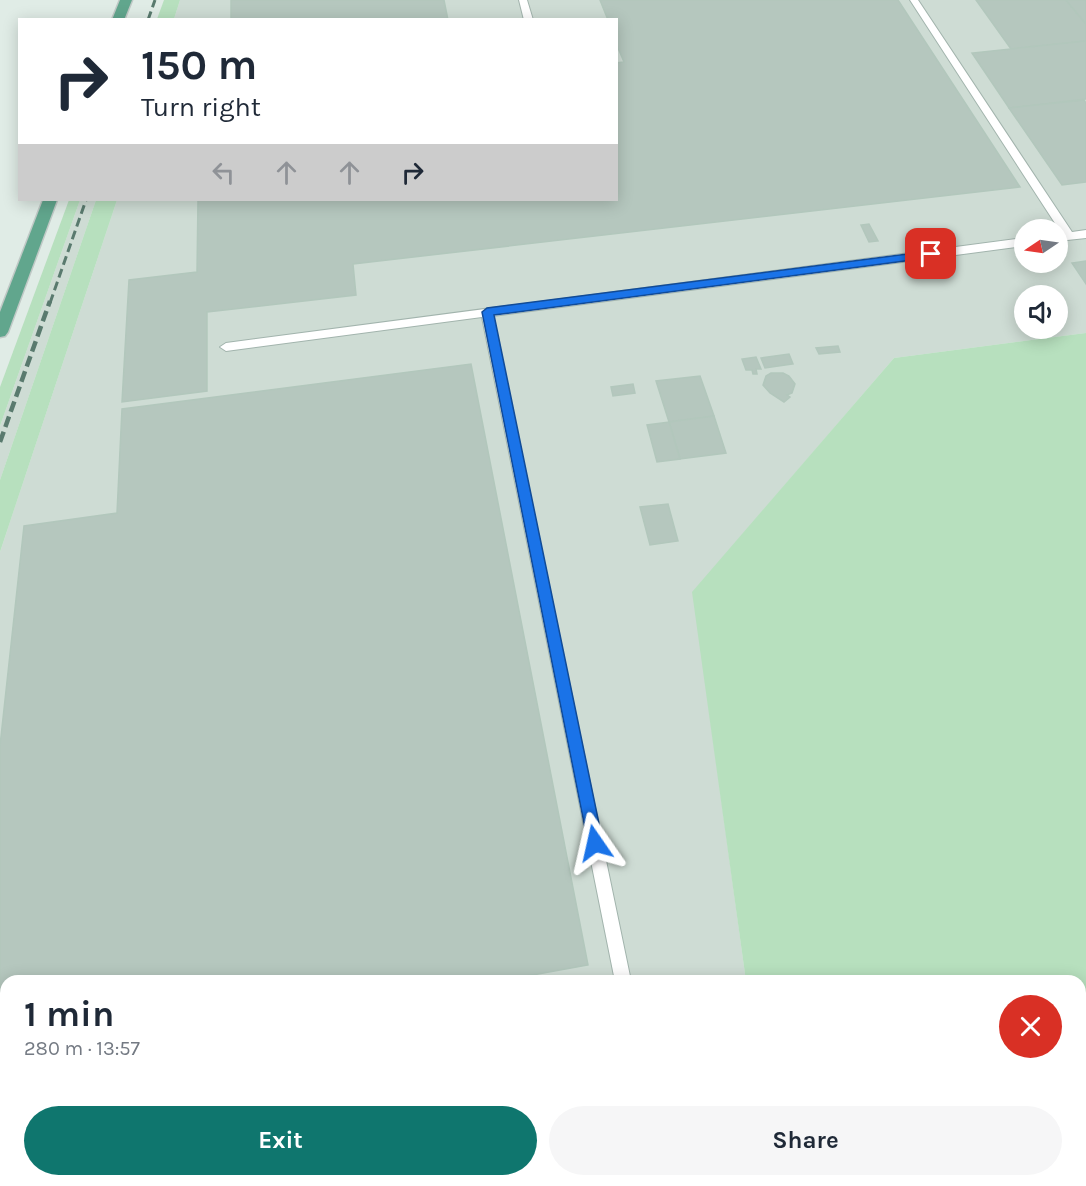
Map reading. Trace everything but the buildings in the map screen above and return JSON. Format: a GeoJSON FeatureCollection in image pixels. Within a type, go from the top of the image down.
{"type":"FeatureCollection","features":[{"type":"Feature","properties":{"kind":"main road"},"geometry":{"type":"LineString","coordinates":[[119,18],[126,0]]}},
{"type":"Feature","properties":{"kind":"main road"},"geometry":{"type":"LineString","coordinates":[[0,332],[50,201]]}},
{"type":"Feature","properties":{"kind":"lane"},"geometry":{"type":"LineString","coordinates":[[523,0],[528,18]]}},
{"type":"Feature","properties":{"kind":"lane"},"geometry":{"type":"LineString","coordinates":[[914,0],[1069,236],[1086,234]]}},
{"type":"Feature","properties":{"kind":"lane"},"geometry":{"type":"LineString","coordinates":[[226,347],[1014,243]]}},
{"type":"Feature","properties":{"kind":"lane"},"geometry":{"type":"LineString","coordinates":[[487,312],[622,975]]}},
{"type":"Feature","properties":{"kind":"shaded area"},"geometry":{"type":"Polygon","coordinates":[[[180,0],[1086,0],[1086,333],[1068,335],[1068,285],[1014,285],[1014,339],[1040,339],[894,358],[693,592],[745,975],[0,975],[0,552],[117,201],[618,201],[618,18],[174,18],[180,0]]]}},
{"type":"Feature","properties":{"kind":"shaded area"},"geometry":{"type":"Polygon","coordinates":[[[80,201],[96,201],[0,480],[0,426],[80,201]]]}},
{"type":"Feature","properties":{"kind":"green space"},"geometry":{"type":"Polygon","coordinates":[[[164,0],[180,0],[174,18],[157,18],[164,0]]]}},
{"type":"Feature","properties":{"kind":"green space"},"geometry":{"type":"Polygon","coordinates":[[[69,201],[80,201],[0,426],[0,387],[69,201]]]}},
{"type":"Feature","properties":{"kind":"green space"},"geometry":{"type":"Polygon","coordinates":[[[96,201],[117,201],[0,552],[0,480],[96,201]]]}},
{"type":"Feature","properties":{"kind":"green space"},"geometry":{"type":"Polygon","coordinates":[[[1086,333],[1086,975],[745,975],[692,592],[894,358],[1040,339],[1068,339],[1068,335],[1086,333]]]}},
{"type":"Feature","properties":{"kind":"railway"},"geometry":{"type":"LineString","coordinates":[[149,18],[155,0]]}},
{"type":"Feature","properties":{"kind":"railway"},"geometry":{"type":"LineString","coordinates":[[50,303],[86,201]]}},
{"type":"Feature","properties":{"kind":"railway"},"geometry":{"type":"LineString","coordinates":[[0,442],[50,301]]}},
{"type":"Feature","properties":{"kind":"route"},"geometry":{"type":"LineString","coordinates":[[595,843],[487,312],[931,254]]}}]}
